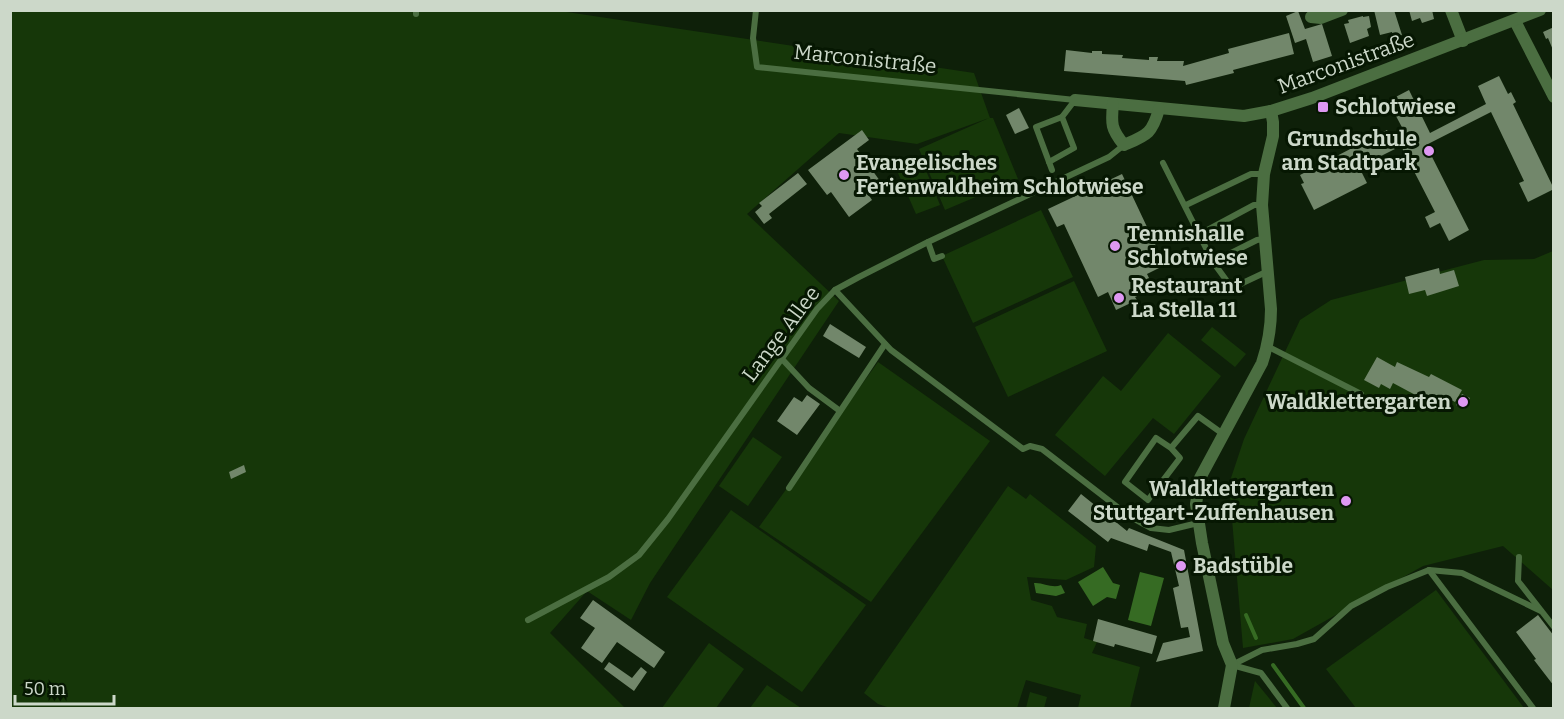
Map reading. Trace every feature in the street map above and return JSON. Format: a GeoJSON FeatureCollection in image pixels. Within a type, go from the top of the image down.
{"type":"FeatureCollection","features":[{"type":"Feature","properties":{"kind":"street"},"geometry":{"type":"LineString","coordinates":[[1311,17],[1321,18],[1342,10]]}},
{"type":"Feature","properties":{"kind":"street"},"geometry":{"type":"LineString","coordinates":[[1451,10],[1463,41]]}},
{"type":"Feature","properties":{"kind":"street","name":"Marconistraße"},"geometry":{"type":"LineString","coordinates":[[1075,100],[1244,116],[1271,111],[1312,98],[1540,10]]}},
{"type":"Feature","properties":{"kind":"street"},"geometry":{"type":"LineString","coordinates":[[1515,21],[1554,97]]}},
{"type":"Feature","properties":{"kind":"street"},"geometry":{"type":"LineString","coordinates":[[1113,104],[1111,121],[1113,133],[1124,145],[1147,135],[1156,122],[1159,109]]}},
{"type":"Feature","properties":{"kind":"street"},"geometry":{"type":"LineString","coordinates":[[1224,708],[1232,665],[1223,643],[1196,504],[1200,478],[1262,363],[1267,346],[1271,325],[1262,204],[1264,174],[1273,136],[1271,111]]}},
{"type":"Feature","properties":{"kind":"lane","name":"Marconistraße"},"geometry":{"type":"LineString","coordinates":[[756,10],[753,39],[757,67],[1075,100]]}},
{"type":"Feature","properties":{"kind":"lane"},"geometry":{"type":"LineString","coordinates":[[1052,170],[1036,128],[1062,117],[1075,100]]}},
{"type":"Feature","properties":{"kind":"lane"},"geometry":{"type":"LineString","coordinates":[[1049,162],[1074,148],[1062,117]]}},
{"type":"Feature","properties":{"kind":"lane","name":"Lange Allee"},"geometry":{"type":"LineString","coordinates":[[528,620],[609,577],[639,555],[668,519],[817,309],[835,291],[928,242],[1109,157],[1124,145]]}},
{"type":"Feature","properties":{"kind":"lane"},"geometry":{"type":"LineString","coordinates":[[1164,163],[1213,262],[1232,288],[1266,272]]}},
{"type":"Feature","properties":{"kind":"lane"},"geometry":{"type":"LineString","coordinates":[[1186,205],[1251,174],[1264,174]]}},
{"type":"Feature","properties":{"kind":"lane"},"geometry":{"type":"LineString","coordinates":[[1200,234],[1254,205],[1262,204]]}},
{"type":"Feature","properties":{"kind":"lane"},"geometry":{"type":"LineString","coordinates":[[1213,262],[1257,240],[1264,239]]}},
{"type":"Feature","properties":{"kind":"lane"},"geometry":{"type":"LineString","coordinates":[[928,242],[934,259],[942,256]]}},
{"type":"Feature","properties":{"kind":"lane"},"geometry":{"type":"LineString","coordinates":[[835,291],[885,344],[1023,449],[1030,446],[1042,449],[1130,516],[1151,528],[1169,530],[1198,523]]}},
{"type":"Feature","properties":{"kind":"lane"},"geometry":{"type":"LineString","coordinates":[[789,488],[885,344]]}},
{"type":"Feature","properties":{"kind":"lane"},"geometry":{"type":"LineString","coordinates":[[1267,346],[1361,394]]}},
{"type":"Feature","properties":{"kind":"lane"},"geometry":{"type":"LineString","coordinates":[[782,359],[809,387],[840,411]]}},
{"type":"Feature","properties":{"kind":"lane"},"geometry":{"type":"LineString","coordinates":[[1171,448],[1198,416],[1223,434]]}},
{"type":"Feature","properties":{"kind":"lane"},"geometry":{"type":"LineString","coordinates":[[1156,438],[1171,448],[1180,458],[1148,500],[1125,483],[1156,438]]}},
{"type":"Feature","properties":{"kind":"lane"},"geometry":{"type":"LineString","coordinates":[[1519,557],[1518,581],[1554,627]]}},
{"type":"Feature","properties":{"kind":"lane"},"geometry":{"type":"LineString","coordinates":[[1232,665],[1262,650],[1314,639],[1352,606],[1388,587],[1429,570],[1462,573],[1541,611]]}},
{"type":"Feature","properties":{"kind":"lane"},"geometry":{"type":"LineString","coordinates":[[1429,570],[1533,708]]}},
{"type":"Feature","properties":{"kind":"lane"},"geometry":{"type":"LineString","coordinates":[[1232,665],[1261,673],[1287,708]]}},
{"type":"Feature","properties":{"kind":"shaded area"},"geometry":{"type":"Polygon","coordinates":[[[10,11],[560,11],[974,73],[990,118],[993,118],[1018,179],[945,210],[919,149],[989,118],[917,144],[839,133],[747,214],[839,301],[650,583],[631,620],[587,591],[550,633],[625,708],[11,708],[10,11]]]}},
{"type":"Feature","properties":{"kind":"shaded area"},"geometry":{"type":"Polygon","coordinates":[[[923,163],[940,205],[916,214],[898,173],[923,163]]]}},
{"type":"Feature","properties":{"kind":"shaded area"},"geometry":{"type":"Polygon","coordinates":[[[1041,210],[1073,277],[973,323],[942,256],[1041,210]]]}},
{"type":"Feature","properties":{"kind":"shaded area"},"geometry":{"type":"Polygon","coordinates":[[[1553,251],[1553,590],[1503,546],[1423,566],[1293,639],[1243,648],[1229,484],[1244,439],[1300,320],[1331,300],[1484,260],[1534,259],[1553,251]]]}},
{"type":"Feature","properties":{"kind":"shaded area"},"geometry":{"type":"Polygon","coordinates":[[[1074,281],[1107,351],[1008,397],[975,327],[1074,281]]]}},
{"type":"Feature","properties":{"kind":"shaded area"},"geometry":{"type":"Polygon","coordinates":[[[1212,327],[1246,354],[1235,367],[1201,340],[1212,327]]]}},
{"type":"Feature","properties":{"kind":"shaded area"},"geometry":{"type":"Polygon","coordinates":[[[1168,333],[1221,376],[1174,434],[1153,418],[1105,476],[1055,435],[1103,376],[1121,391],[1168,333]]]}},
{"type":"Feature","properties":{"kind":"shaded area"},"geometry":{"type":"Polygon","coordinates":[[[878,362],[990,441],[871,602],[759,527],[878,362]]]}},
{"type":"Feature","properties":{"kind":"shaded area"},"geometry":{"type":"Polygon","coordinates":[[[753,437],[782,457],[748,506],[719,486],[753,437]]]}},
{"type":"Feature","properties":{"kind":"shaded area"},"geometry":{"type":"Polygon","coordinates":[[[1008,486],[1026,499],[1030,494],[1096,546],[1094,567],[1066,580],[1027,577],[1031,600],[1052,606],[1057,617],[1087,624],[1084,638],[1097,642],[1092,653],[1140,667],[1130,708],[1078,708],[1081,695],[1026,680],[1017,708],[890,708],[878,704],[864,693],[1008,486]]]}},
{"type":"Feature","properties":{"kind":"shaded area"},"geometry":{"type":"Polygon","coordinates":[[[731,510],[866,605],[802,692],[667,597],[731,510]]]}},
{"type":"Feature","properties":{"kind":"shaded area"},"geometry":{"type":"Polygon","coordinates":[[[1103,567],[1113,583],[1120,585],[1116,599],[1107,597],[1093,606],[1078,582],[1103,567]]]}},
{"type":"Feature","properties":{"kind":"shaded area"},"geometry":{"type":"Polygon","coordinates":[[[1140,572],[1164,578],[1151,626],[1128,620],[1140,572]]]}},
{"type":"Feature","properties":{"kind":"shaded area"},"geometry":{"type":"Polygon","coordinates":[[[1034,583],[1061,585],[1065,593],[1056,596],[1036,593],[1034,583]]]}},
{"type":"Feature","properties":{"kind":"shaded area"},"geometry":{"type":"Polygon","coordinates":[[[1436,590],[1524,708],[1356,708],[1326,669],[1436,590]]]}},
{"type":"Feature","properties":{"kind":"shaded area"},"geometry":{"type":"Polygon","coordinates":[[[709,643],[744,669],[716,708],[662,708],[709,643]]]}},
{"type":"Feature","properties":{"kind":"shaded area"},"geometry":{"type":"Polygon","coordinates":[[[1255,681],[1277,708],[1249,708],[1255,681]]]}},
{"type":"Feature","properties":{"kind":"shaded area"},"geometry":{"type":"Polygon","coordinates":[[[767,685],[801,708],[750,708],[767,685]]]}},
{"type":"Feature","properties":{"kind":"shaded area"},"geometry":{"type":"Polygon","coordinates":[[[1030,692],[1047,697],[1044,708],[1026,708],[1030,692]]]}},
{"type":"Feature","properties":{"kind":"building"},"geometry":{"type":"Polygon","coordinates":[[[1374,10],[1394,10],[1402,35],[1393,37],[1392,32],[1380,35],[1374,10]]]}},
{"type":"Feature","properties":{"kind":"building"},"geometry":{"type":"Polygon","coordinates":[[[1409,10],[1432,10],[1434,19],[1422,23],[1420,18],[1412,21],[1409,10]]]}},
{"type":"Feature","properties":{"kind":"building"},"geometry":{"type":"Polygon","coordinates":[[[1298,11],[1305,29],[1322,24],[1332,56],[1313,62],[1306,39],[1295,43],[1286,16],[1298,11]]]}},
{"type":"Feature","properties":{"kind":"building"},"geometry":{"type":"Polygon","coordinates":[[[1369,16],[1371,27],[1367,29],[1369,36],[1350,43],[1344,24],[1349,23],[1348,20],[1369,16]]]}},
{"type":"Feature","properties":{"kind":"building"},"geometry":{"type":"Polygon","coordinates":[[[1554,27],[1554,50],[1553,50],[1543,32],[1554,27]]]}},
{"type":"Feature","properties":{"kind":"building"},"geometry":{"type":"Polygon","coordinates":[[[1289,33],[1294,54],[1186,85],[1185,81],[1064,71],[1066,50],[1092,53],[1092,51],[1102,51],[1102,54],[1123,55],[1122,58],[1149,60],[1149,57],[1158,57],[1157,61],[1184,61],[1183,66],[1229,53],[1228,49],[1289,33]]]}},
{"type":"Feature","properties":{"kind":"building"},"geometry":{"type":"Polygon","coordinates":[[[1499,76],[1508,94],[1511,92],[1516,102],[1513,104],[1554,189],[1528,202],[1519,183],[1524,181],[1491,112],[1426,145],[1469,230],[1449,241],[1440,223],[1430,228],[1425,217],[1435,212],[1401,146],[1359,167],[1367,183],[1314,210],[1301,184],[1304,183],[1300,175],[1387,130],[1392,140],[1405,133],[1388,101],[1409,90],[1430,133],[1486,104],[1478,86],[1499,76]]]}},
{"type":"Feature","properties":{"kind":"building"},"geometry":{"type":"Polygon","coordinates":[[[1019,108],[1029,128],[1015,134],[1006,115],[1019,108]]]}},
{"type":"Feature","properties":{"kind":"building","name":"Evangelisches Ferienwaldheim Schlotwiese"},"geometry":{"type":"Polygon","coordinates":[[[862,130],[869,140],[857,149],[880,181],[866,191],[872,200],[849,217],[831,192],[827,195],[808,170],[862,130]]]}},
{"type":"Feature","properties":{"kind":"building"},"geometry":{"type":"Polygon","coordinates":[[[798,173],[807,184],[769,214],[772,218],[764,224],[755,212],[762,206],[759,203],[798,173]]]}},
{"type":"Feature","properties":{"kind":"building","name":"Tennishalle Schlotwiese"},"geometry":{"type":"Polygon","coordinates":[[[1122,174],[1165,265],[1147,274],[1154,288],[1135,297],[1137,300],[1116,310],[1108,292],[1098,297],[1064,224],[1057,227],[1048,209],[1122,174]]]}},
{"type":"Feature","properties":{"kind":"building"},"geometry":{"type":"Polygon","coordinates":[[[1439,268],[1440,274],[1454,270],[1459,286],[1427,296],[1425,290],[1409,294],[1405,277],[1439,268]]]}},
{"type":"Feature","properties":{"kind":"building"},"geometry":{"type":"Polygon","coordinates":[[[830,324],[866,347],[859,358],[823,336],[830,324]]]}},
{"type":"Feature","properties":{"kind":"building"},"geometry":{"type":"Polygon","coordinates":[[[1377,357],[1395,367],[1397,362],[1429,377],[1431,374],[1462,390],[1455,402],[1442,395],[1436,406],[1393,383],[1390,389],[1381,384],[1379,388],[1364,380],[1377,357]]]}},
{"type":"Feature","properties":{"kind":"building","name":"Waldklettergarten"},"geometry":{"type":"Polygon","coordinates":[[[1462,394],[1470,398],[1464,409],[1456,405],[1462,394]]]}},
{"type":"Feature","properties":{"kind":"building"},"geometry":{"type":"Polygon","coordinates":[[[807,395],[820,404],[797,435],[777,421],[794,397],[802,402],[807,395]]]}},
{"type":"Feature","properties":{"kind":"building"},"geometry":{"type":"Polygon","coordinates":[[[244,465],[246,472],[231,479],[229,472],[244,465]]]}},
{"type":"Feature","properties":{"kind":"building"},"geometry":{"type":"Polygon","coordinates":[[[1081,494],[1127,531],[1129,528],[1184,550],[1203,651],[1156,662],[1163,643],[1190,637],[1188,627],[1181,628],[1173,588],[1179,586],[1171,552],[1149,544],[1147,551],[1111,538],[1108,542],[1068,511],[1081,494]]]}},
{"type":"Feature","properties":{"kind":"building"},"geometry":{"type":"Polygon","coordinates":[[[593,600],[665,652],[654,668],[617,642],[602,663],[581,648],[595,628],[580,618],[593,600]]]}},
{"type":"Feature","properties":{"kind":"building"},"geometry":{"type":"Polygon","coordinates":[[[1538,615],[1554,636],[1554,686],[1516,632],[1538,615]]]}},
{"type":"Feature","properties":{"kind":"building"},"geometry":{"type":"Polygon","coordinates":[[[1098,619],[1157,636],[1152,654],[1115,644],[1114,647],[1093,641],[1098,619]]]}},
{"type":"Feature","properties":{"kind":"building"},"geometry":{"type":"Polygon","coordinates":[[[609,662],[632,678],[641,667],[647,672],[634,691],[604,669],[609,662]]]}},
{"type":"Feature","properties":{"kind":"waterway"},"geometry":{"type":"LineString","coordinates":[[1246,615],[1256,638]]}},
{"type":"Feature","properties":{"kind":"waterway"},"geometry":{"type":"LineString","coordinates":[[1273,665],[1304,708]]}},
{"type":"Feature","properties":{"kind":"place","name":"Schlotwiese"},"geometry":{"type":"Point","coordinates":[1323,107]}},
{"type":"Feature","properties":{"kind":"place","name":"Grundschule am Stadtpark"},"geometry":{"type":"Point","coordinates":[1429,151]}},
{"type":"Feature","properties":{"kind":"place","name":"Evangelisches Ferienwaldheim Schlotwiese"},"geometry":{"type":"Point","coordinates":[844,175]}},
{"type":"Feature","properties":{"kind":"place","name":"Tennishalle Schlotwiese"},"geometry":{"type":"Point","coordinates":[1115,246]}},
{"type":"Feature","properties":{"kind":"place","name":"Restaurant La Stella 11"},"geometry":{"type":"Point","coordinates":[1119,298]}},
{"type":"Feature","properties":{"kind":"place","name":"Waldklettergarten"},"geometry":{"type":"Point","coordinates":[1463,402]}},
{"type":"Feature","properties":{"kind":"place","name":"Waldklettergarten Stuttgart-Zuffenhausen"},"geometry":{"type":"Point","coordinates":[1346,501]}},
{"type":"Feature","properties":{"kind":"place","name":"Badstüble"},"geometry":{"type":"Point","coordinates":[1181,566]}}]}
